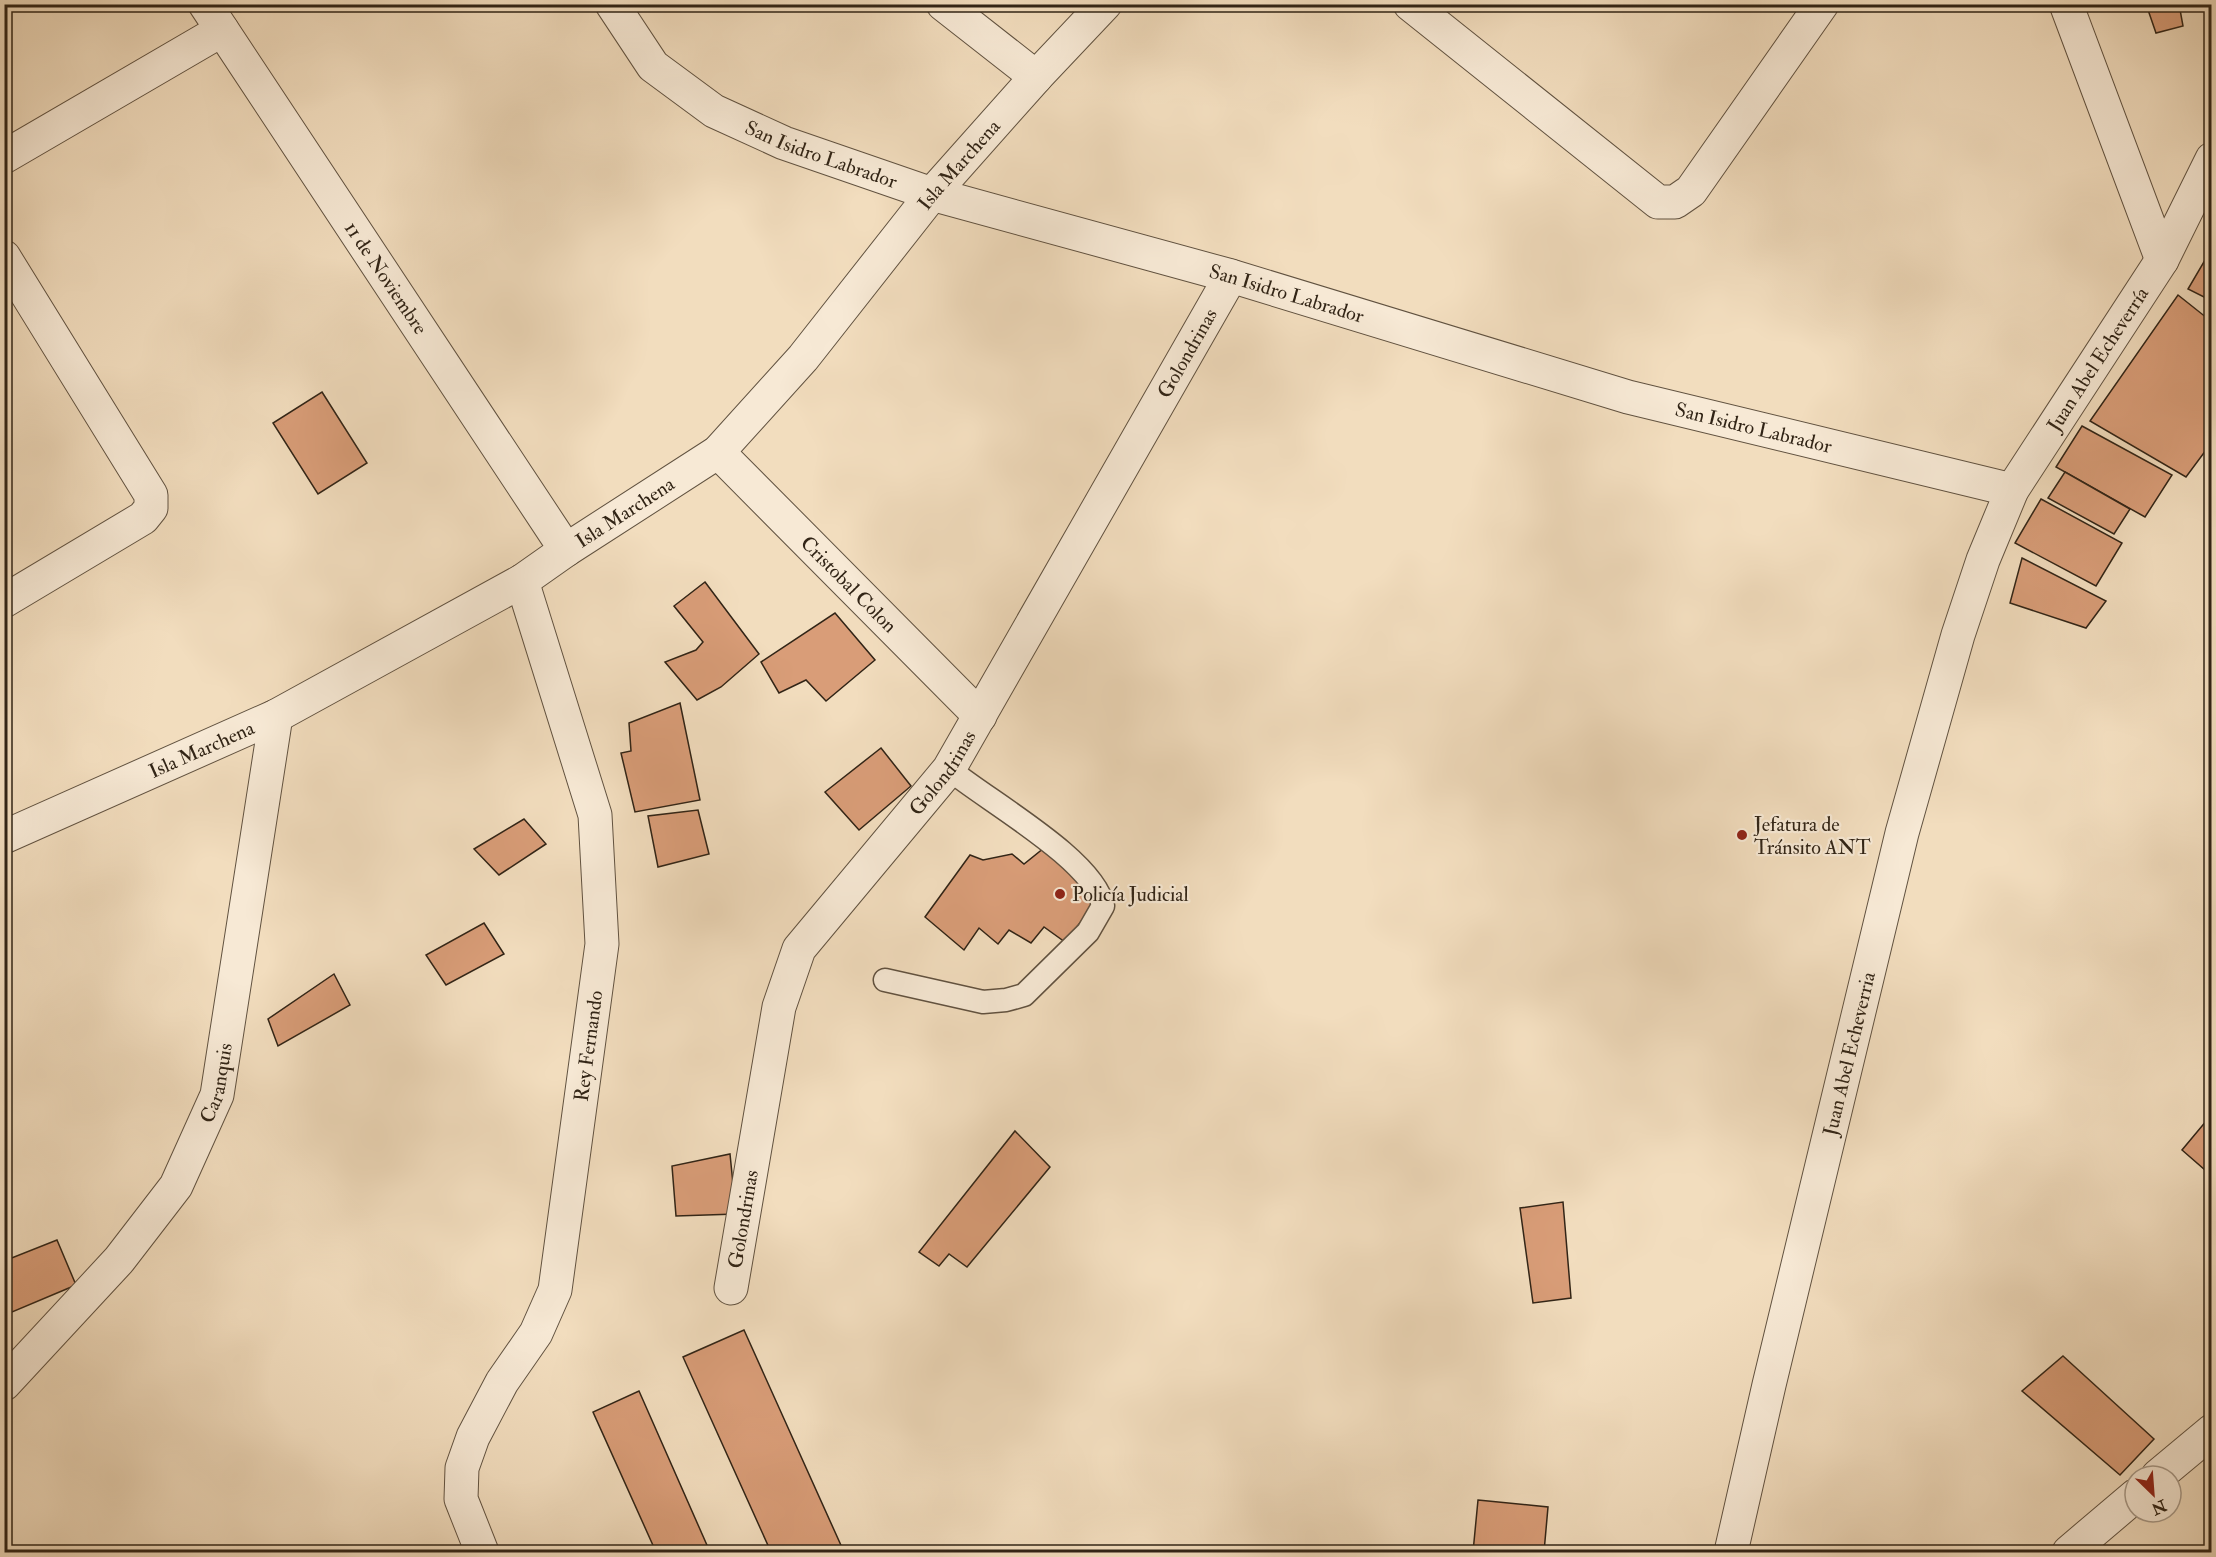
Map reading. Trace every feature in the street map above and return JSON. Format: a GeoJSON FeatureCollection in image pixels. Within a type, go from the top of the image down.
{"type":"FeatureCollection","features":[{"type":"Feature","properties":{"kind":"street","name":"San Isidro Labrador"},"geometry":{"type":"LineString","coordinates":[[612,4],[653,66],[714,111],[784,143],[932,194],[1231,276],[1628,397],[2012,490]]}},
{"type":"Feature","properties":{"kind":"street"},"geometry":{"type":"LineString","coordinates":[[943,4],[1036,77]]}},
{"type":"Feature","properties":{"kind":"street","name":"Isla Marchena"},"geometry":{"type":"LineString","coordinates":[[4,837],[276,716],[522,581],[718,452],[803,358],[932,194],[1036,77],[1105,4]]}},
{"type":"Feature","properties":{"kind":"street"},"geometry":{"type":"LineString","coordinates":[[1410,4],[1658,202],[1675,202],[1691,191],[1822,4]]}},
{"type":"Feature","properties":{"kind":"street"},"geometry":{"type":"LineString","coordinates":[[2066,4],[2162,260]]}},
{"type":"Feature","properties":{"kind":"street"},"geometry":{"type":"LineString","coordinates":[[4,157],[214,17]]}},
{"type":"Feature","properties":{"kind":"street","name":"11 de Noviembre"},"geometry":{"type":"LineString","coordinates":[[214,17],[566,550]]}},
{"type":"Feature","properties":{"kind":"street","name":"Juan Abel Echeverría"},"geometry":{"type":"LineString","coordinates":[[1983,560],[2012,490],[2162,260],[2211,159]]}},
{"type":"Feature","properties":{"kind":"street"},"geometry":{"type":"LineString","coordinates":[[4,257],[151,495],[151,508],[142,518],[4,601]]}},
{"type":"Feature","properties":{"kind":"street","name":"Golondrinas"},"geometry":{"type":"LineString","coordinates":[[731,1288],[779,1007],[799,949],[949,769],[1231,276]]}},
{"type":"Feature","properties":{"kind":"street","name":"Cristobal Colon"},"geometry":{"type":"LineString","coordinates":[[718,452],[980,717]]}},
{"type":"Feature","properties":{"kind":"street","name":"Juan Abel Echeverria"},"geometry":{"type":"LineString","coordinates":[[1731,1552],[1902,833],[1958,635],[1983,560]]}},
{"type":"Feature","properties":{"kind":"street","name":"Rey Fernando"},"geometry":{"type":"LineString","coordinates":[[482,1552],[461,1499],[462,1468],[473,1437],[502,1382],[536,1333],[555,1290],[602,944],[596,815],[522,581]]}},
{"type":"Feature","properties":{"kind":"street","name":"Caranquis"},"geometry":{"type":"LineString","coordinates":[[4,1384],[119,1260],[176,1186],[217,1095],[276,716]]}},
{"type":"Feature","properties":{"kind":"street"},"geometry":{"type":"LineString","coordinates":[[2172,1464],[2211,1431]]}},
{"type":"Feature","properties":{"kind":"street"},"geometry":{"type":"LineString","coordinates":[[2069,1552],[2123,1506]]}},
{"type":"Feature","properties":{"kind":"lane"},"geometry":{"type":"LineString","coordinates":[[885,980],[983,1002],[1006,1000],[1024,995],[1088,932],[1103,906],[1101,897],[1093,884],[1070,860],[949,769]]}},
{"type":"Feature","properties":{"kind":"building"},"geometry":{"type":"Polygon","coordinates":[[[2146,4],[2179,4],[2183,26],[2156,33],[2146,4]]]}},
{"type":"Feature","properties":{"kind":"building"},"geometry":{"type":"Polygon","coordinates":[[[2205,260],[2212,264],[2212,301],[2188,289],[2205,260]]]}},
{"type":"Feature","properties":{"kind":"building"},"geometry":{"type":"Polygon","coordinates":[[[2178,295],[2212,322],[2212,442],[2186,477],[2090,421],[2178,295]]]}},
{"type":"Feature","properties":{"kind":"building"},"geometry":{"type":"Polygon","coordinates":[[[322,392],[367,463],[318,494],[273,423],[322,392]]]}},
{"type":"Feature","properties":{"kind":"building"},"geometry":{"type":"Polygon","coordinates":[[[2082,426],[2172,475],[2145,517],[2056,467],[2082,426]]]}},
{"type":"Feature","properties":{"kind":"building"},"geometry":{"type":"Polygon","coordinates":[[[2065,472],[2130,509],[2114,534],[2048,498],[2065,472]]]}},
{"type":"Feature","properties":{"kind":"building"},"geometry":{"type":"Polygon","coordinates":[[[2041,499],[2122,543],[2096,586],[2015,543],[2041,499]]]}},
{"type":"Feature","properties":{"kind":"building"},"geometry":{"type":"Polygon","coordinates":[[[2022,558],[2106,601],[2086,628],[2010,603],[2022,558]]]}},
{"type":"Feature","properties":{"kind":"building"},"geometry":{"type":"Polygon","coordinates":[[[705,582],[759,654],[721,687],[697,700],[665,662],[696,650],[703,642],[674,606],[705,582]]]}},
{"type":"Feature","properties":{"kind":"building"},"geometry":{"type":"Polygon","coordinates":[[[835,613],[875,660],[826,701],[806,680],[779,693],[761,662],[835,613]]]}},
{"type":"Feature","properties":{"kind":"building"},"geometry":{"type":"Polygon","coordinates":[[[680,703],[700,800],[635,812],[621,753],[631,751],[629,723],[680,703]]]}},
{"type":"Feature","properties":{"kind":"building"},"geometry":{"type":"Polygon","coordinates":[[[881,748],[911,786],[859,830],[825,792],[881,748]]]}},
{"type":"Feature","properties":{"kind":"building"},"geometry":{"type":"Polygon","coordinates":[[[698,810],[709,854],[658,867],[648,816],[698,810]]]}},
{"type":"Feature","properties":{"kind":"building"},"geometry":{"type":"Polygon","coordinates":[[[524,819],[546,844],[499,875],[474,849],[524,819]]]}},
{"type":"Feature","properties":{"kind":"building"},"geometry":{"type":"Polygon","coordinates":[[[1044,848],[1102,904],[1083,919],[1065,942],[1044,927],[1031,943],[1009,930],[998,944],[979,928],[964,950],[925,917],[970,855],[983,860],[1012,854],[1024,864],[1044,848]]]}},
{"type":"Feature","properties":{"kind":"building"},"geometry":{"type":"Polygon","coordinates":[[[484,923],[504,954],[446,985],[426,955],[484,923]]]}},
{"type":"Feature","properties":{"kind":"building"},"geometry":{"type":"Polygon","coordinates":[[[334,974],[350,1005],[278,1046],[268,1019],[334,974]]]}},
{"type":"Feature","properties":{"kind":"building"},"geometry":{"type":"Polygon","coordinates":[[[2207,1120],[2212,1124],[2212,1176],[2182,1150],[2207,1120]]]}},
{"type":"Feature","properties":{"kind":"building"},"geometry":{"type":"Polygon","coordinates":[[[1015,1131],[1050,1167],[967,1267],[949,1254],[939,1266],[919,1252],[1015,1131]]]}},
{"type":"Feature","properties":{"kind":"building"},"geometry":{"type":"Polygon","coordinates":[[[730,1154],[736,1214],[676,1216],[672,1166],[730,1154]]]}},
{"type":"Feature","properties":{"kind":"building"},"geometry":{"type":"Polygon","coordinates":[[[1563,1202],[1571,1298],[1533,1303],[1520,1208],[1563,1202]]]}},
{"type":"Feature","properties":{"kind":"building"},"geometry":{"type":"Polygon","coordinates":[[[57,1240],[76,1285],[5,1315],[4,1261],[57,1240]]]}},
{"type":"Feature","properties":{"kind":"building"},"geometry":{"type":"Polygon","coordinates":[[[744,1330],[844,1552],[771,1552],[683,1357],[744,1330]]]}},
{"type":"Feature","properties":{"kind":"building"},"geometry":{"type":"Polygon","coordinates":[[[2063,1356],[2154,1439],[2130,1464],[2123,1464],[2123,1472],[2120,1475],[2022,1391],[2063,1356]]]}},
{"type":"Feature","properties":{"kind":"building"},"geometry":{"type":"Polygon","coordinates":[[[639,1391],[710,1552],[656,1552],[593,1412],[639,1391]]]}},
{"type":"Feature","properties":{"kind":"building"},"geometry":{"type":"Polygon","coordinates":[[[1478,1500],[1548,1507],[1544,1552],[1473,1552],[1478,1500]]]}},
{"type":"Feature","properties":{"kind":"place","name":"Jefatura de Tránsito ANT"},"geometry":{"type":"Point","coordinates":[1742,835]}},
{"type":"Feature","properties":{"kind":"place","name":"Policía Judicial"},"geometry":{"type":"Point","coordinates":[1060,894]}}]}
